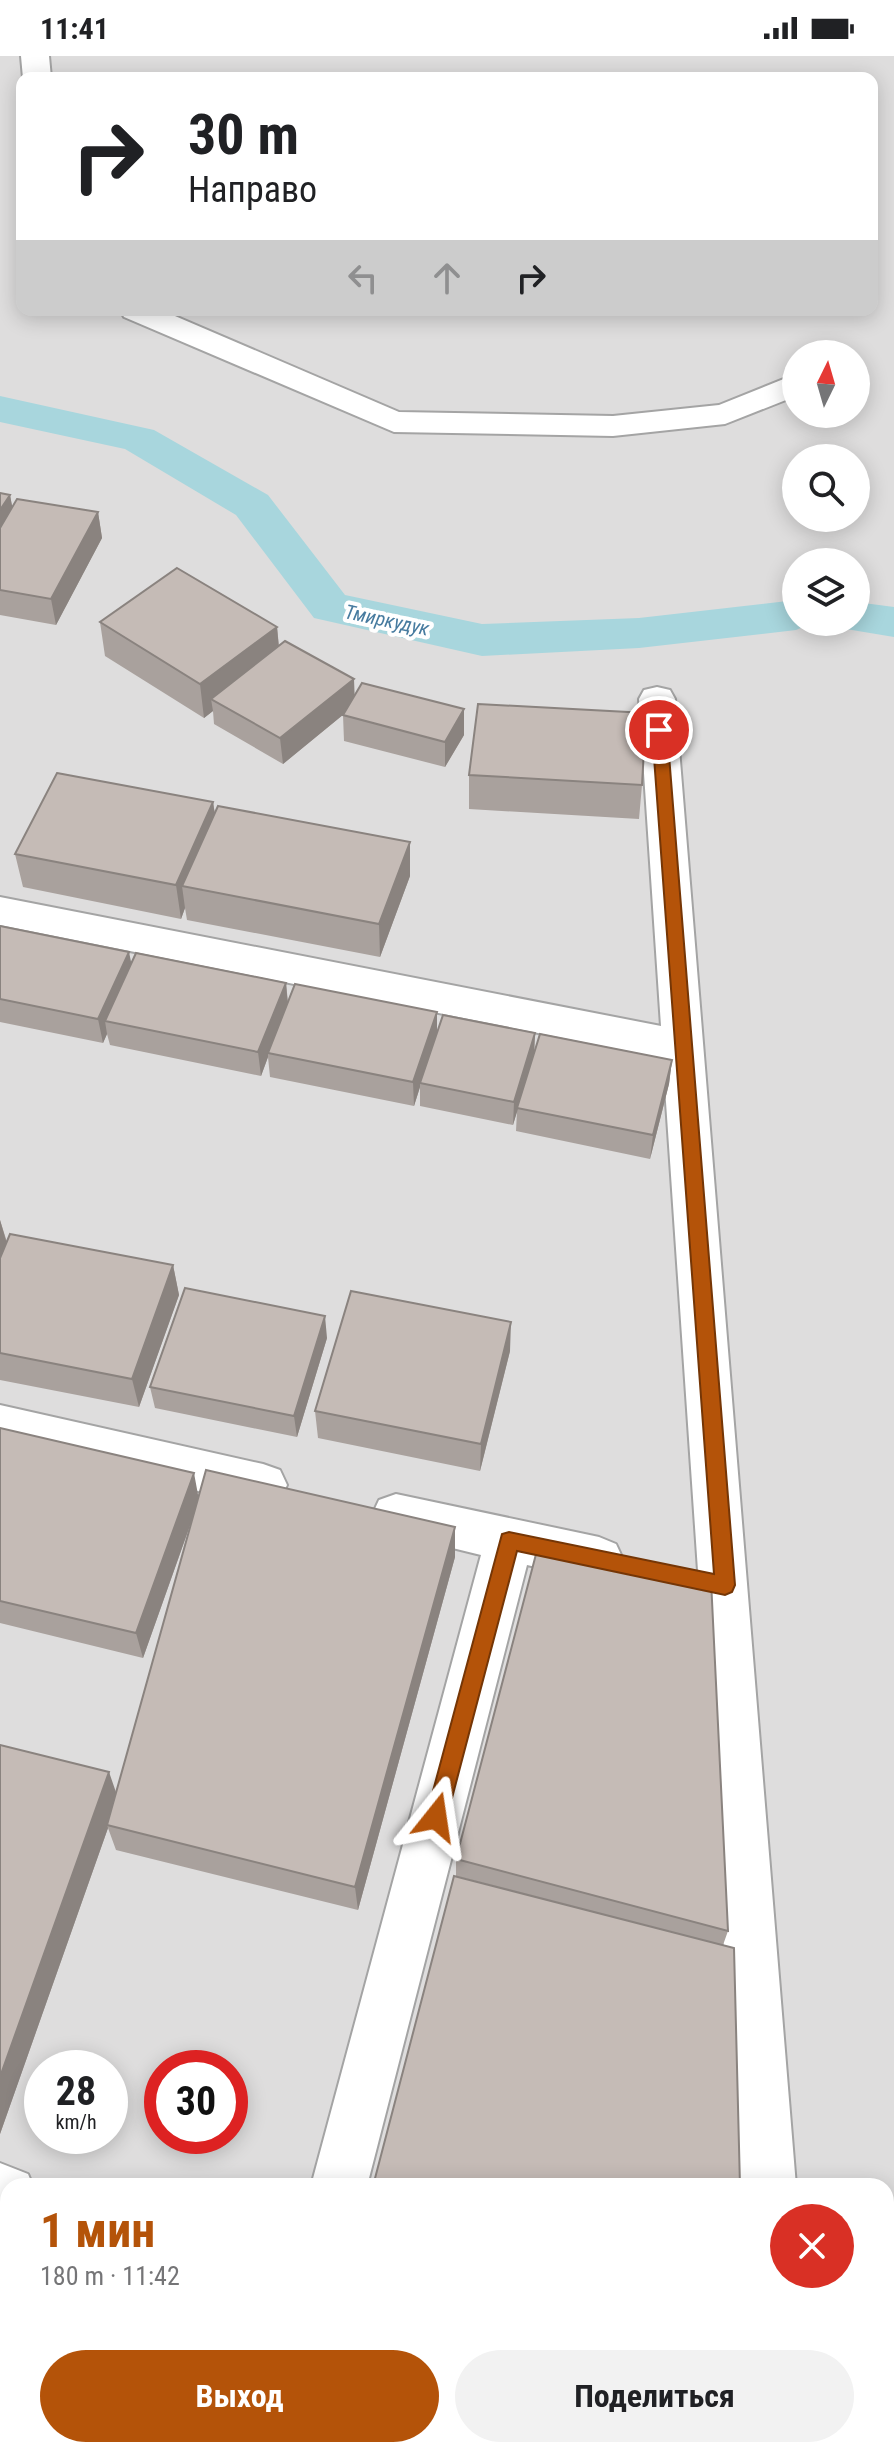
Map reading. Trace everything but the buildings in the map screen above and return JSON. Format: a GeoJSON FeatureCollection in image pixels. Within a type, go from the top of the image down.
{"type":"FeatureCollection","features":[{"type":"Feature","properties":{"kind":"street"},"geometry":{"type":"LineString","coordinates":[[149,316],[394,422],[613,426],[725,414],[782,390]]}},
{"type":"Feature","properties":{"kind":"street"},"geometry":{"type":"LineString","coordinates":[[657,699],[767,2178]]}},
{"type":"Feature","properties":{"kind":"street"},"geometry":{"type":"LineString","coordinates":[[0,911],[684,1046]]}},
{"type":"Feature","properties":{"kind":"street"},"geometry":{"type":"LineString","coordinates":[[0,1425],[309,1495]]}},
{"type":"Feature","properties":{"kind":"street"},"geometry":{"type":"LineString","coordinates":[[355,1506],[725,1585]]}},
{"type":"Feature","properties":{"kind":"street"},"geometry":{"type":"LineString","coordinates":[[341,2178],[509,1541]]}},
{"type":"Feature","properties":{"kind":"shaded area"},"geometry":{"type":"Polygon","coordinates":[[[0,56],[894,56],[894,2178],[0,2178],[0,56]]]}},
{"type":"Feature","properties":{"kind":"waterway","name":"Тмиркудук"},"geometry":{"type":"LineString","coordinates":[[0,409],[139,439],[252,505],[330,607],[482,640],[639,633],[782,617]]}},
{"type":"Feature","properties":{"kind":"waterway","name":"Тмиркудук"},"geometry":{"type":"LineString","coordinates":[[870,619],[894,622]]}},
{"type":"Feature","properties":{"kind":"route"},"geometry":{"type":"LineString","coordinates":[[436,1817],[509,1541],[725,1585],[659,730]]}}]}
